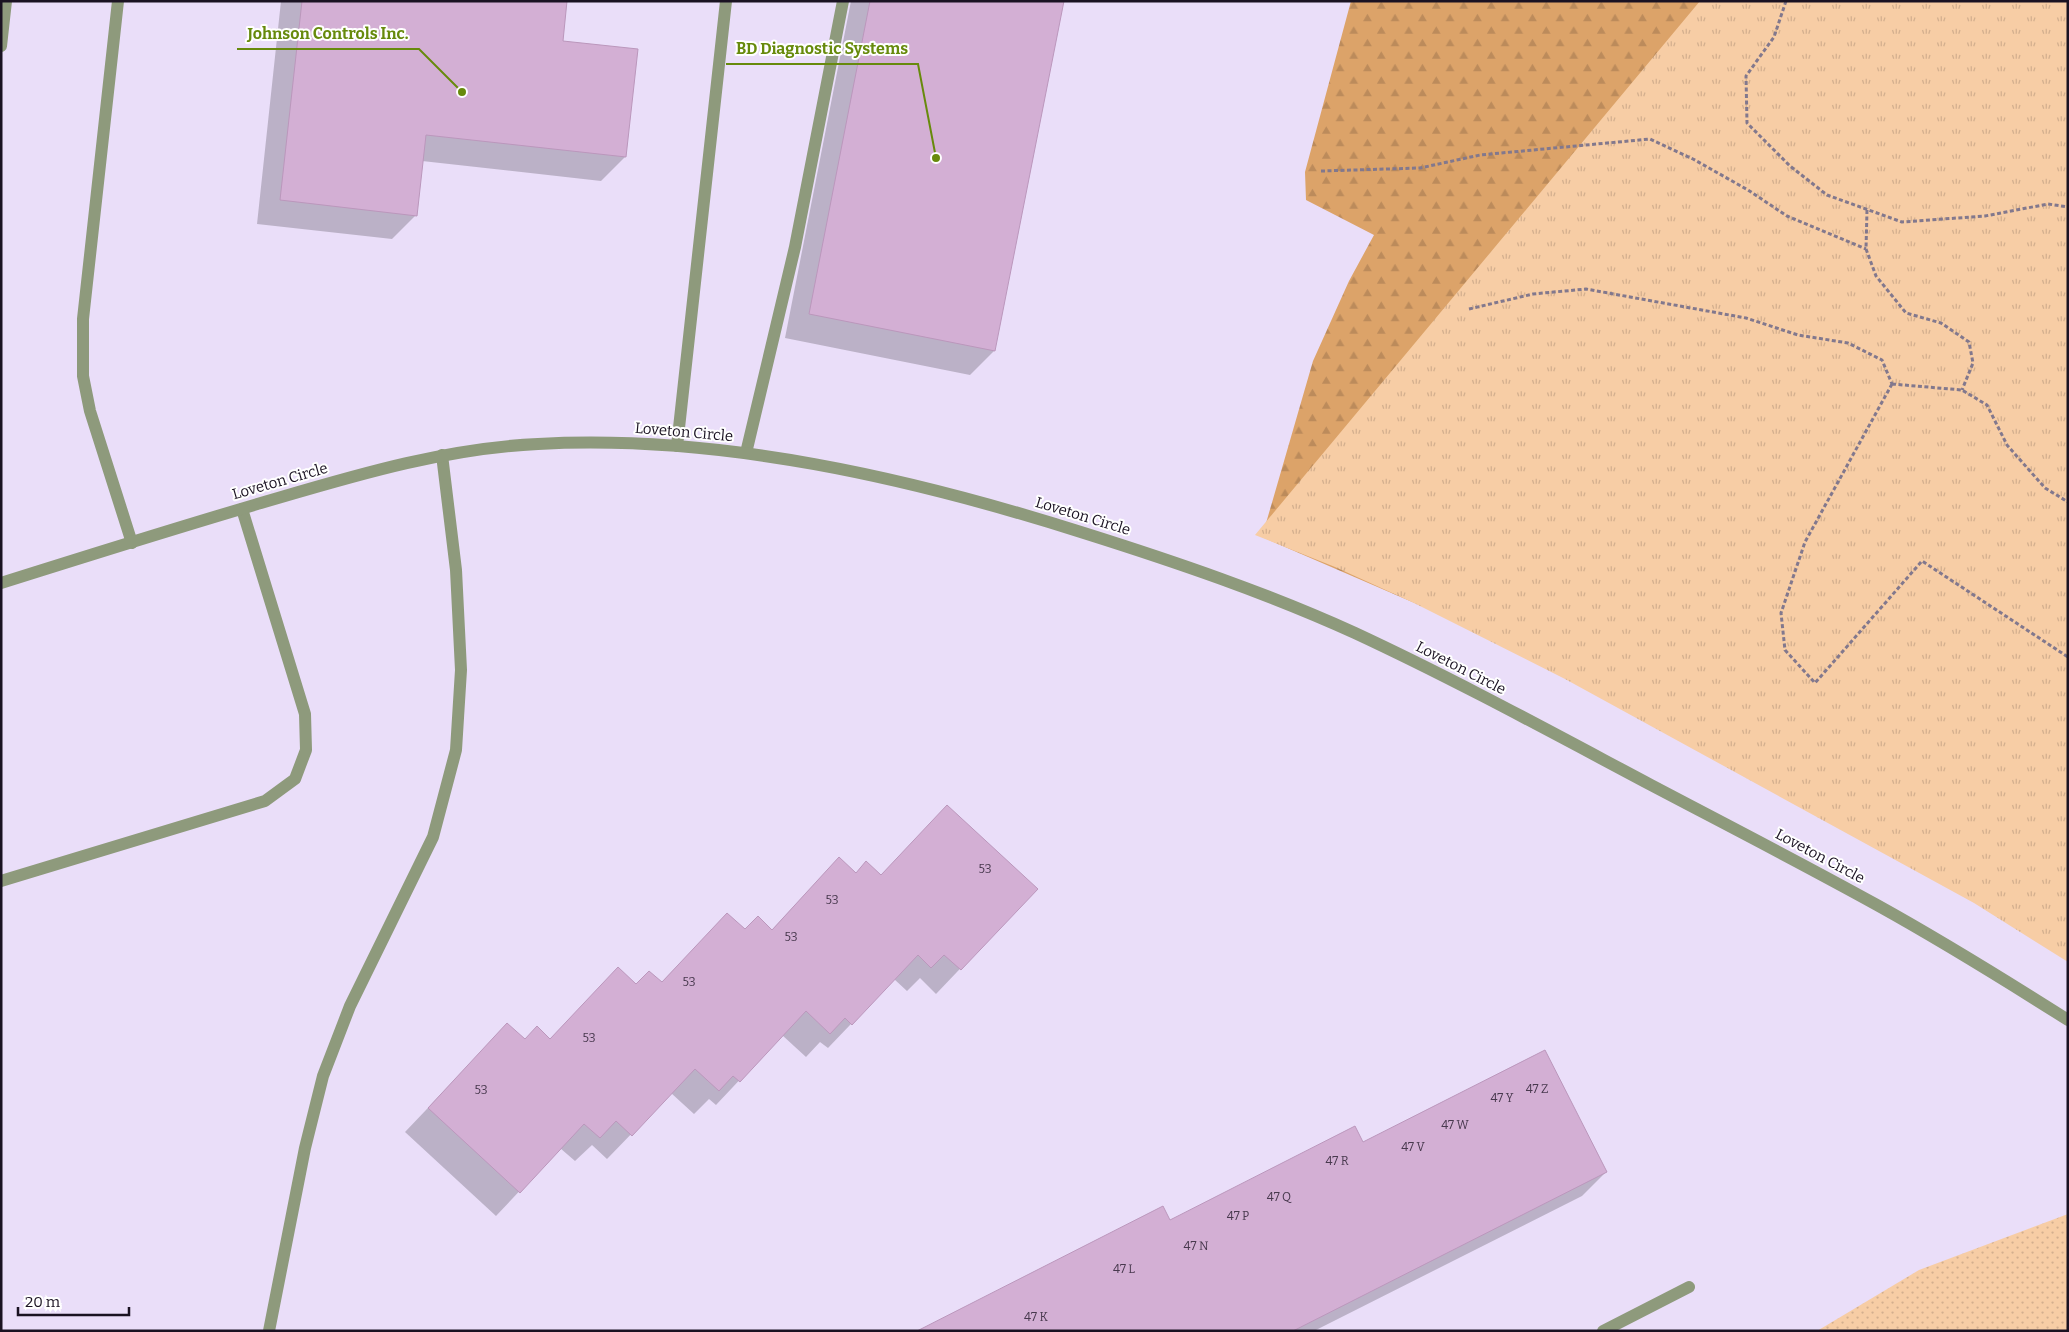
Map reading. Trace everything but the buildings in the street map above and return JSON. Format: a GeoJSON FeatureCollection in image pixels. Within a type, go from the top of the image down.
{"type":"FeatureCollection","features":[{"type":"Feature","properties":{"kind":"street"},"geometry":{"type":"LineString","coordinates":[[1,46],[6,1]]}},
{"type":"Feature","properties":{"kind":"street"},"geometry":{"type":"LineString","coordinates":[[118,1],[83,319],[83,376],[90,411],[132,542]]}},
{"type":"Feature","properties":{"kind":"street"},"geometry":{"type":"LineString","coordinates":[[677,446],[726,1]]}},
{"type":"Feature","properties":{"kind":"street"},"geometry":{"type":"LineString","coordinates":[[746,453],[795,247],[843,1]]}},
{"type":"Feature","properties":{"kind":"street","name":"Loveton Circle"},"geometry":{"type":"LineString","coordinates":[[1,583],[365,473],[442,455],[533,444],[602,442],[677,446],[746,453],[859,474],[954,495],[1115,543],[1264,594],[1351,632],[1443,675],[1878,906],[1973,960],[2068,1020]]}},
{"type":"Feature","properties":{"kind":"street"},"geometry":{"type":"LineString","coordinates":[[269,1331],[305,1148],[323,1076],[350,1006],[433,837],[456,750],[461,670],[460,642],[456,570],[442,455]]}},
{"type":"Feature","properties":{"kind":"street"},"geometry":{"type":"LineString","coordinates":[[1,882],[265,801],[295,779],[306,750],[305,714],[242,509]]}},
{"type":"Feature","properties":{"kind":"street"},"geometry":{"type":"LineString","coordinates":[[1603,1331],[1689,1288]]}},
{"type":"Feature","properties":{"kind":"path"},"geometry":{"type":"LineString","coordinates":[[1786,1],[1774,37],[1746,76],[1747,123],[1790,166],[1827,195],[1902,222],[1985,216],[2048,204],[2068,207]]}},
{"type":"Feature","properties":{"kind":"path"},"geometry":{"type":"LineString","coordinates":[[1321,171],[1420,168],[1480,155],[1650,139],[1693,159],[1748,190],[1787,216],[1866,249]]}},
{"type":"Feature","properties":{"kind":"path"},"geometry":{"type":"LineString","coordinates":[[1866,210],[1866,249],[1876,276],[1906,313],[1941,323],[1969,342],[1973,363],[1962,390]]}},
{"type":"Feature","properties":{"kind":"path"},"geometry":{"type":"LineString","coordinates":[[1469,309],[1533,294],[1586,289],[1637,298],[1746,318],[1798,335],[1848,343],[1882,360],[1892,384]]}},
{"type":"Feature","properties":{"kind":"path"},"geometry":{"type":"LineString","coordinates":[[1892,384],[1962,390],[1986,405],[2007,445],[2045,488],[2068,502]]}},
{"type":"Feature","properties":{"kind":"path"},"geometry":{"type":"LineString","coordinates":[[1892,384],[1805,542],[1781,613],[1785,650],[1815,683],[1922,561],[2068,657]]}},
{"type":"Feature","properties":{"kind":"green space"},"geometry":{"type":"Polygon","coordinates":[[[1351,1],[2068,1],[1433,611],[1262,537],[1313,361],[1349,281],[1374,235],[1306,200],[1305,172],[1351,1]]]}},
{"type":"Feature","properties":{"kind":"green space"},"geometry":{"type":"Polygon","coordinates":[[[1700,1],[2068,1],[2068,962],[1974,903],[1565,679],[1412,602],[1335,567],[1255,535],[1700,1]]]}},
{"type":"Feature","properties":{"kind":"green space"},"geometry":{"type":"Polygon","coordinates":[[[2068,1214],[2068,1331],[1817,1331],[1919,1270],[2068,1214]]]}},
{"type":"Feature","properties":{"kind":"place","name":"Johnson Controls Inc."},"geometry":{"type":"Point","coordinates":[462,92]}},
{"type":"Feature","properties":{"kind":"place","name":"BD Diagnostic Systems"},"geometry":{"type":"Point","coordinates":[936,158]}}]}
